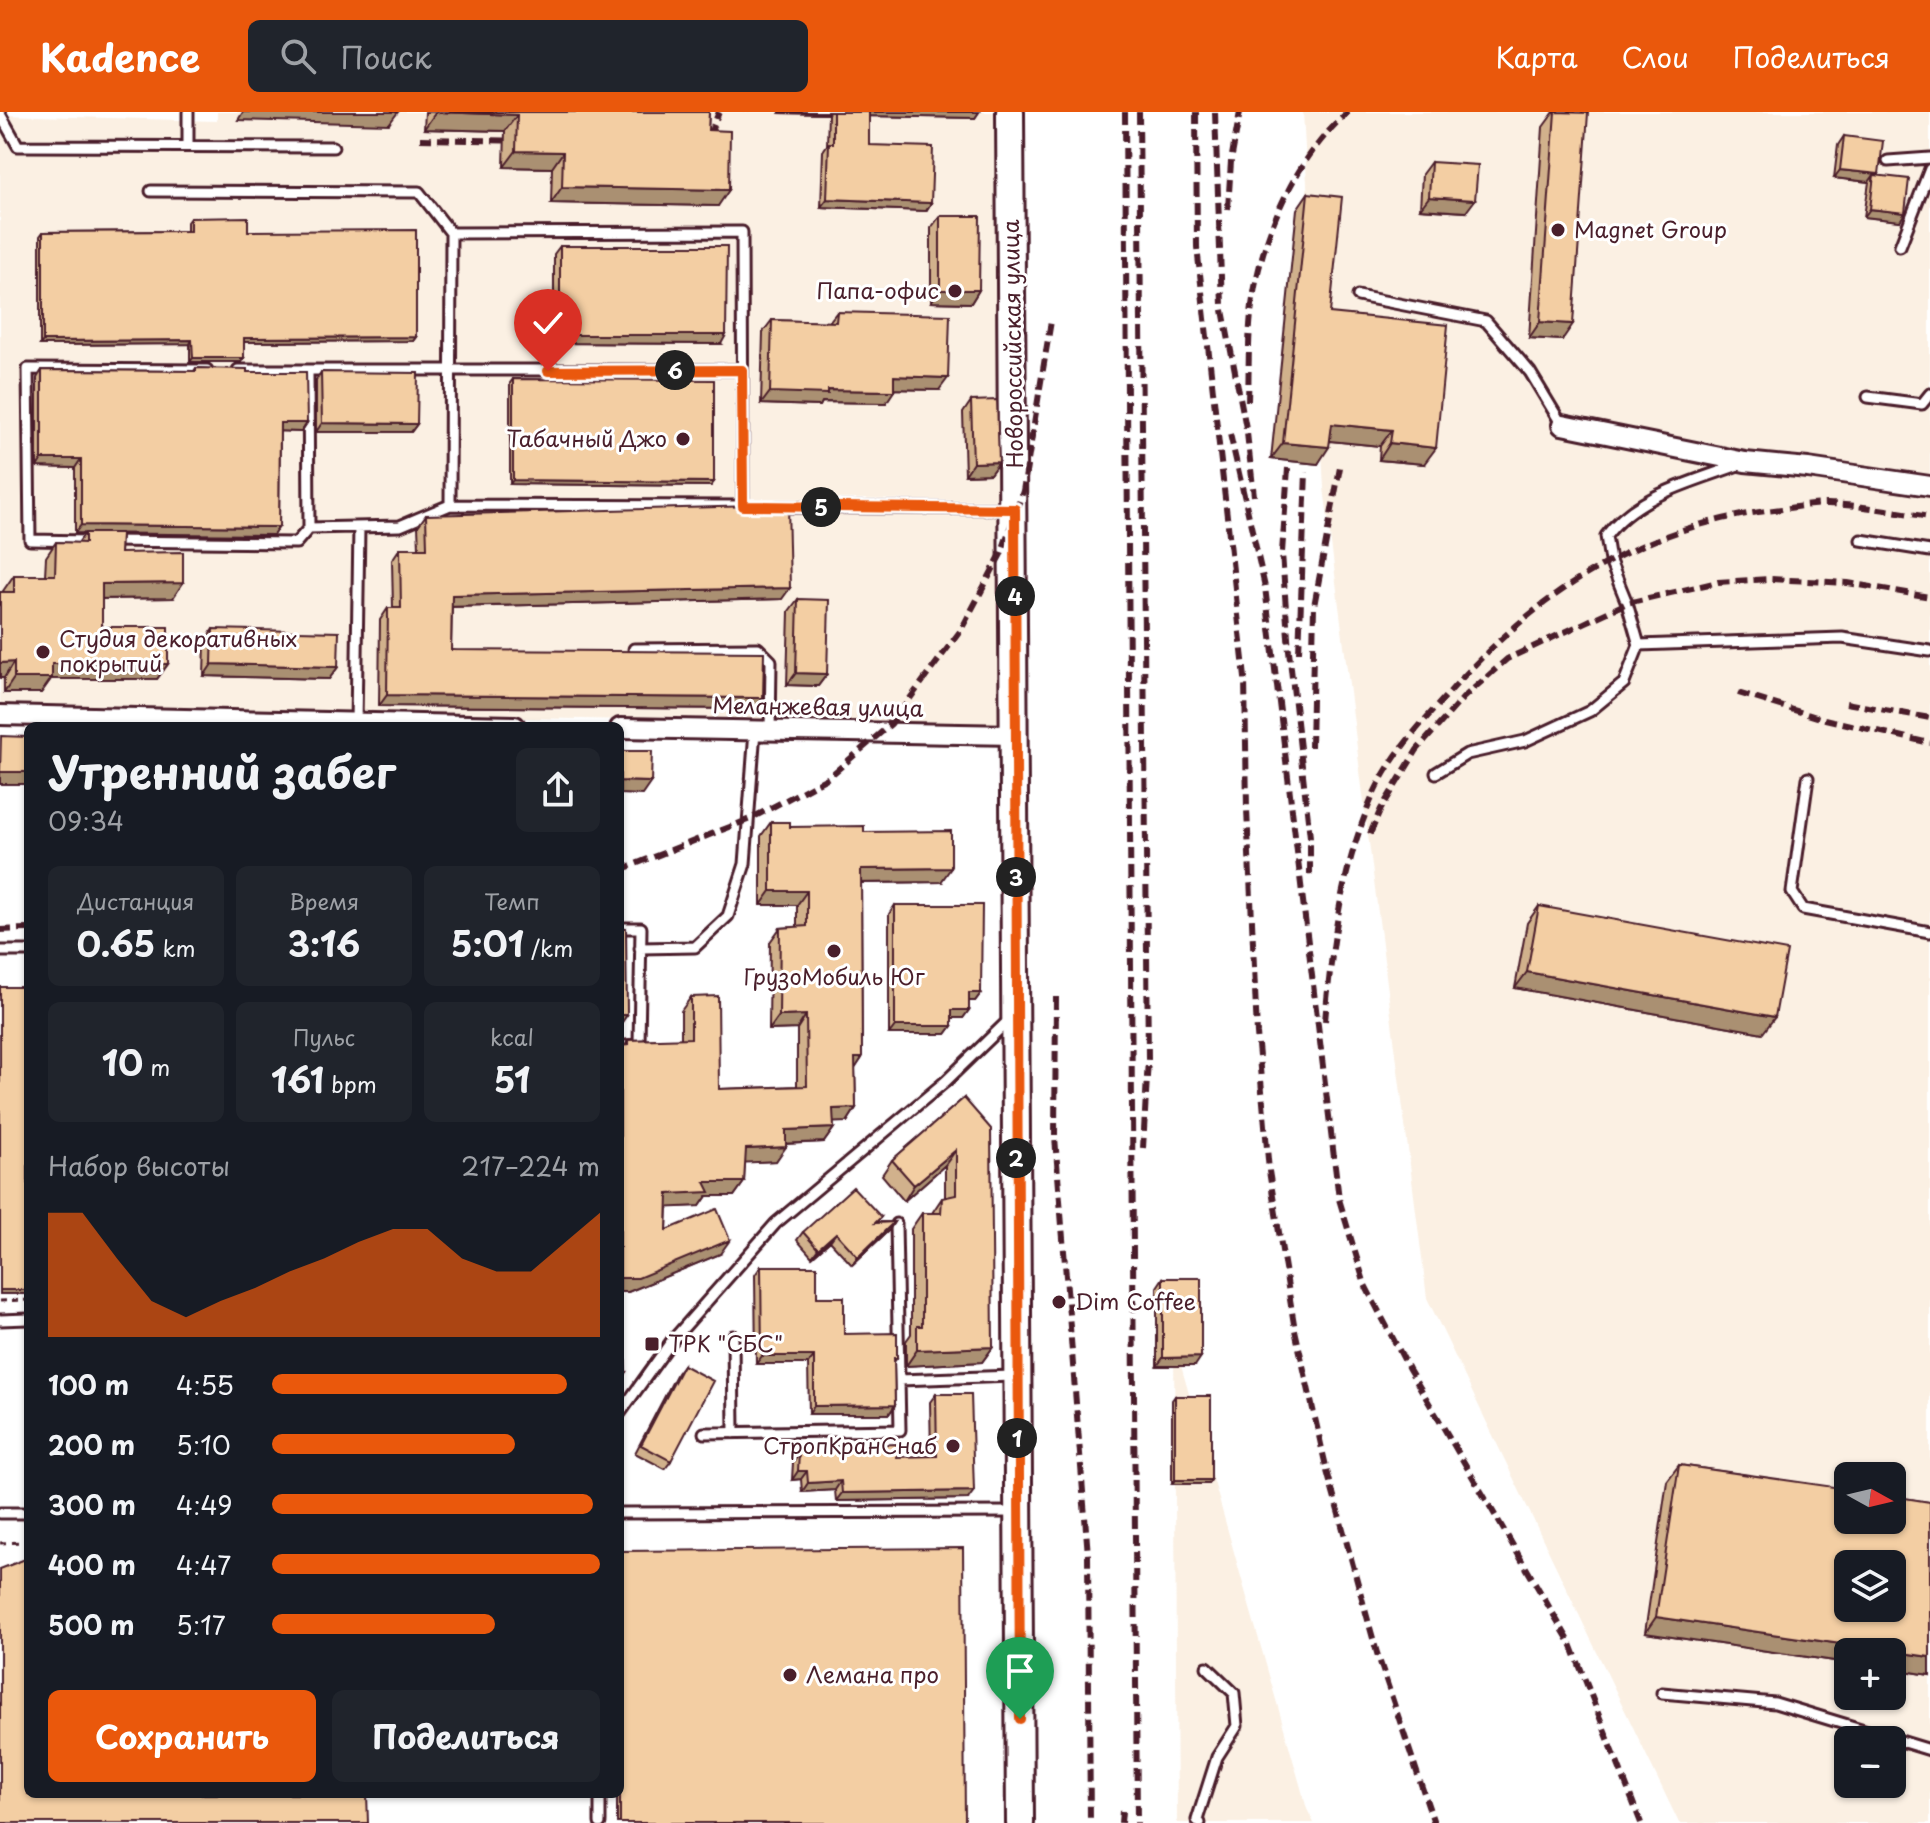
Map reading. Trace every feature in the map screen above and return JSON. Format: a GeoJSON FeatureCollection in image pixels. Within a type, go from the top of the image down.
{"type":"FeatureCollection","features":[{"type":"Feature","properties":{"kind":"main road","name":"Новороссийская улица"},"geometry":{"type":"LineString","coordinates":[[1010,112],[1015,509],[1020,1823]]}},
{"type":"Feature","properties":{"kind":"street"},"geometry":{"type":"LineString","coordinates":[[1562,425],[1745,462],[1930,486]]}},
{"type":"Feature","properties":{"kind":"street"},"geometry":{"type":"LineString","coordinates":[[0,715],[312,722]]}},
{"type":"Feature","properties":{"kind":"street","name":"Меланжевая улица"},"geometry":{"type":"LineString","coordinates":[[624,728],[1015,735]]}},
{"type":"Feature","properties":{"kind":"lane"},"geometry":{"type":"LineString","coordinates":[[188,112],[188,146]]}},
{"type":"Feature","properties":{"kind":"lane"},"geometry":{"type":"LineString","coordinates":[[0,114],[18,146],[333,147]]}},
{"type":"Feature","properties":{"kind":"lane"},"geometry":{"type":"LineString","coordinates":[[1888,161],[1930,158]]}},
{"type":"Feature","properties":{"kind":"lane"},"geometry":{"type":"LineString","coordinates":[[1900,246],[1930,169]]}},
{"type":"Feature","properties":{"kind":"lane"},"geometry":{"type":"LineString","coordinates":[[151,191],[419,192],[451,233],[450,505]]}},
{"type":"Feature","properties":{"kind":"lane"},"geometry":{"type":"LineString","coordinates":[[451,233],[742,232],[743,506]]}},
{"type":"Feature","properties":{"kind":"lane"},"geometry":{"type":"LineString","coordinates":[[1358,296],[1486,321],[1530,372],[1562,425]]}},
{"type":"Feature","properties":{"kind":"lane"},"geometry":{"type":"LineString","coordinates":[[215,370],[28,369],[30,540],[296,543],[309,528],[308,371]]}},
{"type":"Feature","properties":{"kind":"lane"},"geometry":{"type":"LineString","coordinates":[[230,370],[742,370]]}},
{"type":"Feature","properties":{"kind":"lane"},"geometry":{"type":"LineString","coordinates":[[1868,397],[1922,404],[1930,394]]}},
{"type":"Feature","properties":{"kind":"lane"},"geometry":{"type":"LineString","coordinates":[[1436,773],[1467,754],[1525,741],[1590,711],[1624,683],[1639,645],[1610,561],[1606,536],[1617,522],[1658,495],[1745,462]]}},
{"type":"Feature","properties":{"kind":"lane"},"geometry":{"type":"LineString","coordinates":[[309,528],[400,526],[450,505],[1015,509]]}},
{"type":"Feature","properties":{"kind":"lane"},"geometry":{"type":"LineString","coordinates":[[356,722],[359,527]]}},
{"type":"Feature","properties":{"kind":"lane"},"geometry":{"type":"LineString","coordinates":[[1861,540],[1930,551]]}},
{"type":"Feature","properties":{"kind":"lane"},"geometry":{"type":"LineString","coordinates":[[1639,645],[1842,638],[1930,651]]}},
{"type":"Feature","properties":{"kind":"lane"},"geometry":{"type":"LineString","coordinates":[[634,649],[758,648],[771,661],[745,864],[728,916],[695,947],[640,948]]}},
{"type":"Feature","properties":{"kind":"lane"},"geometry":{"type":"LineString","coordinates":[[1808,778],[1792,892],[1803,909],[1930,932]]}},
{"type":"Feature","properties":{"kind":"lane"},"geometry":{"type":"LineString","coordinates":[[624,928],[641,928],[639,1044],[624,1046]]}},
{"type":"Feature","properties":{"kind":"lane"},"geometry":{"type":"LineString","coordinates":[[0,951],[24,951]]}},
{"type":"Feature","properties":{"kind":"lane"},"geometry":{"type":"LineString","coordinates":[[624,1407],[671,1342],[776,1223],[946,1081],[1016,1013]]}},
{"type":"Feature","properties":{"kind":"lane"},"geometry":{"type":"LineString","coordinates":[[704,1433],[900,1430],[896,1224]]}},
{"type":"Feature","properties":{"kind":"lane"},"geometry":{"type":"LineString","coordinates":[[0,1320],[24,1319]]}},
{"type":"Feature","properties":{"kind":"lane"},"geometry":{"type":"LineString","coordinates":[[733,1336],[734,1433]]}},
{"type":"Feature","properties":{"kind":"lane"},"geometry":{"type":"LineString","coordinates":[[899,1380],[1017,1376]]}},
{"type":"Feature","properties":{"kind":"lane"},"geometry":{"type":"LineString","coordinates":[[624,1513],[1018,1512]]}},
{"type":"Feature","properties":{"kind":"lane"},"geometry":{"type":"LineString","coordinates":[[0,1513],[24,1513]]}},
{"type":"Feature","properties":{"kind":"lane"},"geometry":{"type":"LineString","coordinates":[[1200,1823],[1197,1820],[1217,1757],[1237,1726],[1234,1693],[1207,1667]]}},
{"type":"Feature","properties":{"kind":"lane"},"geometry":{"type":"LineString","coordinates":[[1662,1693],[1775,1703],[1930,1750]]}},
{"type":"Feature","properties":{"kind":"lane"},"geometry":{"type":"LineString","coordinates":[[600,1798],[600,1823]]}},
{"type":"Feature","properties":{"kind":"path"},"geometry":{"type":"LineString","coordinates":[[0,1301],[24,1300]]}},
{"type":"Feature","properties":{"kind":"path"},"geometry":{"type":"LineString","coordinates":[[0,1543],[24,1542]]}},
{"type":"Feature","properties":{"kind":"shaded area"},"geometry":{"type":"Polygon","coordinates":[[[217,112],[994,112],[1005,727],[0,708],[0,115],[217,121],[217,112]]]}},
{"type":"Feature","properties":{"kind":"shaded area"},"geometry":{"type":"Polygon","coordinates":[[[1303,112],[1930,112],[1930,1823],[1679,1823],[1427,1298],[1324,488],[1303,112]]]}},
{"type":"Feature","properties":{"kind":"shaded area"},"geometry":{"type":"Polygon","coordinates":[[[1174,1341],[1307,1809],[1314,1823],[1177,1823],[1174,1341]]]}},
{"type":"Feature","properties":{"kind":"building"},"geometry":{"type":"Polygon","coordinates":[[[436,112],[709,112],[708,130],[730,131],[729,190],[562,187],[563,152],[516,151],[517,115],[436,112]]]}},
{"type":"Feature","properties":{"kind":"building"},"geometry":{"type":"Polygon","coordinates":[[[833,112],[869,112],[869,145],[933,147],[931,203],[827,199],[833,112]]]}},
{"type":"Feature","properties":{"kind":"building"},"geometry":{"type":"Polygon","coordinates":[[[1555,112],[1588,113],[1573,324],[1540,322],[1555,112]]]}},
{"type":"Feature","properties":{"kind":"building"},"geometry":{"type":"Polygon","coordinates":[[[1844,136],[1883,141],[1879,174],[1840,170],[1844,136]]]}},
{"type":"Feature","properties":{"kind":"building"},"geometry":{"type":"Polygon","coordinates":[[[1431,162],[1478,165],[1475,200],[1429,197],[1431,162]]]}},
{"type":"Feature","properties":{"kind":"building"},"geometry":{"type":"Polygon","coordinates":[[[1874,175],[1909,179],[1905,213],[1870,209],[1874,175]]]}},
{"type":"Feature","properties":{"kind":"building"},"geometry":{"type":"Polygon","coordinates":[[[1308,193],[1342,197],[1330,313],[1448,325],[1436,448],[1390,443],[1392,430],[1332,424],[1329,447],[1283,443],[1308,193]]]}},
{"type":"Feature","properties":{"kind":"building"},"geometry":{"type":"Polygon","coordinates":[[[940,216],[980,216],[979,290],[940,290],[940,216]]]}},
{"type":"Feature","properties":{"kind":"building"},"geometry":{"type":"Polygon","coordinates":[[[248,217],[248,231],[416,230],[416,337],[244,338],[244,358],[193,358],[192,340],[43,341],[43,232],[190,231],[190,218],[248,217]]]}},
{"type":"Feature","properties":{"kind":"building"},"geometry":{"type":"Polygon","coordinates":[[[560,246],[727,246],[726,335],[560,335],[560,246]]]}},
{"type":"Feature","properties":{"kind":"building"},"geometry":{"type":"Polygon","coordinates":[[[837,312],[950,315],[948,378],[894,376],[894,391],[828,390],[828,394],[770,392],[772,320],[836,322],[837,312]]]}},
{"type":"Feature","properties":{"kind":"building"},"geometry":{"type":"Polygon","coordinates":[[[196,368],[306,372],[307,423],[280,423],[279,527],[81,525],[81,459],[42,459],[42,370],[196,371],[196,368]]]}},
{"type":"Feature","properties":{"kind":"building"},"geometry":{"type":"Polygon","coordinates":[[[321,372],[418,373],[417,424],[322,423],[321,372]]]}},
{"type":"Feature","properties":{"kind":"building"},"geometry":{"type":"Polygon","coordinates":[[[513,379],[714,380],[714,482],[513,480],[513,379]]]}},
{"type":"Feature","properties":{"kind":"building"},"geometry":{"type":"Polygon","coordinates":[[[997,400],[999,462],[973,463],[971,401],[997,400]]]}},
{"type":"Feature","properties":{"kind":"building"},"geometry":{"type":"Polygon","coordinates":[[[788,505],[790,588],[452,595],[451,650],[764,652],[763,698],[387,695],[388,608],[401,608],[400,548],[427,548],[426,515],[788,505]]]}},
{"type":"Feature","properties":{"kind":"building"},"geometry":{"type":"Polygon","coordinates":[[[85,533],[121,533],[120,553],[183,552],[183,583],[102,584],[102,627],[168,627],[168,664],[52,664],[52,678],[14,678],[14,662],[0,663],[0,592],[14,592],[14,575],[55,575],[56,542],[85,543],[85,533]]]}},
{"type":"Feature","properties":{"kind":"building"},"geometry":{"type":"Polygon","coordinates":[[[798,599],[829,600],[827,674],[796,673],[798,599]]]}},
{"type":"Feature","properties":{"kind":"building"},"geometry":{"type":"Polygon","coordinates":[[[213,629],[339,632],[338,667],[212,664],[213,629]]]}},
{"type":"Feature","properties":{"kind":"building"},"geometry":{"type":"Polygon","coordinates":[[[1,736],[24,737],[24,772],[0,772],[1,736]]]}},
{"type":"Feature","properties":{"kind":"building"},"geometry":{"type":"Polygon","coordinates":[[[624,751],[652,751],[651,782],[624,781],[624,751]]]}},
{"type":"Feature","properties":{"kind":"building"},"geometry":{"type":"Polygon","coordinates":[[[771,822],[790,822],[790,827],[864,826],[864,832],[951,831],[951,868],[861,869],[862,1058],[855,1058],[856,1108],[833,1109],[834,1128],[786,1130],[786,1147],[746,1149],[744,1182],[705,1182],[710,1192],[668,1194],[667,1230],[717,1209],[730,1240],[638,1278],[624,1278],[624,1046],[628,1045],[628,1040],[691,1038],[691,997],[718,996],[719,1089],[807,1086],[806,1015],[779,1016],[780,928],[807,926],[807,891],[771,891],[771,822]]]}},
{"type":"Feature","properties":{"kind":"building"},"geometry":{"type":"Polygon","coordinates":[[[895,905],[982,905],[981,993],[969,993],[969,1010],[952,1010],[952,1026],[895,1026],[895,905]]]}},
{"type":"Feature","properties":{"kind":"building"},"geometry":{"type":"Polygon","coordinates":[[[1539,906],[1787,951],[1775,1017],[1527,972],[1539,906]]]}},
{"type":"Feature","properties":{"kind":"building"},"geometry":{"type":"Polygon","coordinates":[[[624,928],[626,928],[627,1015],[624,1015],[624,928]]]}},
{"type":"Feature","properties":{"kind":"building"},"geometry":{"type":"Polygon","coordinates":[[[0,987],[24,987],[24,1290],[0,1290],[0,987]]]}},
{"type":"Feature","properties":{"kind":"building"},"geometry":{"type":"Polygon","coordinates":[[[964,1098],[991,1129],[993,1347],[917,1350],[917,1326],[922,1326],[922,1213],[941,1213],[942,1198],[956,1195],[956,1150],[914,1185],[892,1160],[964,1098]]]}},
{"type":"Feature","properties":{"kind":"building"},"geometry":{"type":"Polygon","coordinates":[[[853,1187],[881,1217],[875,1223],[894,1222],[858,1257],[836,1233],[818,1249],[803,1232],[853,1187]]]}},
{"type":"Feature","properties":{"kind":"building"},"geometry":{"type":"Polygon","coordinates":[[[761,1266],[817,1266],[817,1297],[844,1297],[844,1334],[897,1333],[895,1405],[814,1406],[814,1356],[762,1356],[761,1266]]]}},
{"type":"Feature","properties":{"kind":"building"},"geometry":{"type":"Polygon","coordinates":[[[1163,1278],[1201,1278],[1201,1357],[1163,1358],[1163,1278]]]}},
{"type":"Feature","properties":{"kind":"building"},"geometry":{"type":"Polygon","coordinates":[[[683,1365],[713,1381],[671,1461],[641,1445],[683,1365]]]}},
{"type":"Feature","properties":{"kind":"building"},"geometry":{"type":"Polygon","coordinates":[[[936,1394],[971,1394],[974,1491],[842,1493],[841,1481],[808,1483],[807,1471],[798,1471],[799,1453],[810,1453],[810,1447],[897,1444],[897,1457],[937,1456],[936,1394]]]}},
{"type":"Feature","properties":{"kind":"building"},"geometry":{"type":"Polygon","coordinates":[[[1175,1396],[1211,1396],[1211,1480],[1175,1480],[1175,1396]]]}},
{"type":"Feature","properties":{"kind":"building"},"geometry":{"type":"Polygon","coordinates":[[[1679,1465],[1834,1487],[1834,1534],[1906,1534],[1906,1498],[1930,1502],[1930,1657],[1906,1653],[1906,1638],[1834,1638],[1834,1643],[1656,1617],[1679,1465]]]}},
{"type":"Feature","properties":{"kind":"building","name":"Лемана про"},"geometry":{"type":"Polygon","coordinates":[[[963,1548],[965,1823],[620,1823],[620,1798],[624,1798],[624,1551],[963,1548]]]}},
{"type":"Feature","properties":{"kind":"building"},"geometry":{"type":"Polygon","coordinates":[[[24,1560],[24,1798],[367,1798],[368,1823],[0,1823],[0,1569],[24,1560]]]}},
{"type":"Feature","properties":{"kind":"railway"},"geometry":{"type":"LineString","coordinates":[[696,143],[706,143],[719,112]]}},
{"type":"Feature","properties":{"kind":"railway"},"geometry":{"type":"LineString","coordinates":[[1125,112],[1137,1823]]}},
{"type":"Feature","properties":{"kind":"railway"},"geometry":{"type":"LineString","coordinates":[[1139,112],[1148,1059],[1143,1148]]}},
{"type":"Feature","properties":{"kind":"railway"},"geometry":{"type":"LineString","coordinates":[[1196,112],[1197,247],[1245,678],[1247,809],[1257,1034],[1269,1171],[1295,1330],[1327,1471],[1377,1653],[1434,1823]]}},
{"type":"Feature","properties":{"kind":"railway"},"geometry":{"type":"LineString","coordinates":[[1215,112],[1222,305],[1247,433],[1254,496]]}},
{"type":"Feature","properties":{"kind":"railway"},"geometry":{"type":"LineString","coordinates":[[1228,209],[1231,161],[1240,112]]}},
{"type":"Feature","properties":{"kind":"railway"},"geometry":{"type":"LineString","coordinates":[[1248,401],[1251,314],[1270,231],[1310,154],[1348,112]]}},
{"type":"Feature","properties":{"kind":"railway"},"geometry":{"type":"LineString","coordinates":[[420,139],[528,141]]}},
{"type":"Feature","properties":{"kind":"railway"},"geometry":{"type":"LineString","coordinates":[[624,868],[750,819],[829,777],[891,724],[961,630],[1001,554],[1023,491],[1051,321]]}},
{"type":"Feature","properties":{"kind":"railway"},"geometry":{"type":"LineString","coordinates":[[1230,434],[1265,587],[1339,1199],[1365,1285],[1409,1369],[1571,1644],[1641,1823]]}},
{"type":"Feature","properties":{"kind":"railway"},"geometry":{"type":"LineString","coordinates":[[1311,747],[1314,606],[1341,462]]}},
{"type":"Feature","properties":{"kind":"railway"},"geometry":{"type":"LineString","coordinates":[[1288,468],[1282,553],[1289,651],[1310,837],[1310,877]]}},
{"type":"Feature","properties":{"kind":"railway"},"geometry":{"type":"LineString","coordinates":[[1299,652],[1306,472]]}},
{"type":"Feature","properties":{"kind":"railway"},"geometry":{"type":"LineString","coordinates":[[1325,1021],[1345,880],[1361,825],[1379,782],[1408,739],[1454,687],[1523,620],[1559,592],[1638,547],[1726,518],[1828,504],[1930,517]]}},
{"type":"Feature","properties":{"kind":"railway"},"geometry":{"type":"LineString","coordinates":[[1370,834],[1381,809],[1417,750],[1463,698],[1507,659],[1627,603],[1718,582],[1771,579],[1848,583],[1930,597]]}},
{"type":"Feature","properties":{"kind":"railway"},"geometry":{"type":"LineString","coordinates":[[1738,693],[1820,718],[1930,743]]}},
{"type":"Feature","properties":{"kind":"railway"},"geometry":{"type":"LineString","coordinates":[[1846,703],[1930,718]]}},
{"type":"Feature","properties":{"kind":"railway"},"geometry":{"type":"LineString","coordinates":[[0,930],[24,929]]}},
{"type":"Feature","properties":{"kind":"railway"},"geometry":{"type":"LineString","coordinates":[[1056,997],[1055,1137],[1088,1555],[1090,1823]]}},
{"type":"Feature","properties":{"kind":"railway"},"geometry":{"type":"LineString","coordinates":[[1121,1823],[1122,1811]]}},
{"type":"Feature","properties":{"kind":"place","name":"Magnet Group"},"geometry":{"type":"Point","coordinates":[1558,230]}},
{"type":"Feature","properties":{"kind":"place","name":"Папа-офис"},"geometry":{"type":"Point","coordinates":[955,291]}},
{"type":"Feature","properties":{"kind":"place","name":"Табачный Джо"},"geometry":{"type":"Point","coordinates":[683,439]}},
{"type":"Feature","properties":{"kind":"place","name":"Студия декоративных покрытий"},"geometry":{"type":"Point","coordinates":[43,652]}},
{"type":"Feature","properties":{"kind":"place","name":"ГрузоМобиль Юг"},"geometry":{"type":"Point","coordinates":[834,951]}},
{"type":"Feature","properties":{"kind":"place","name":"Dim Coffee"},"geometry":{"type":"Point","coordinates":[1059,1302]}},
{"type":"Feature","properties":{"kind":"place","name":"ТРК \"СБС\""},"geometry":{"type":"Point","coordinates":[652,1344]}},
{"type":"Feature","properties":{"kind":"place","name":"СтропКранСнаб"},"geometry":{"type":"Point","coordinates":[953,1446]}},
{"type":"Feature","properties":{"kind":"place","name":"Лемана про"},"geometry":{"type":"Point","coordinates":[790,1675]}},
{"type":"Feature","properties":{"kind":"route"},"geometry":{"type":"LineString","coordinates":[[548,371],[742,370],[743,506],[1015,509],[1020,1719]]}}]}
